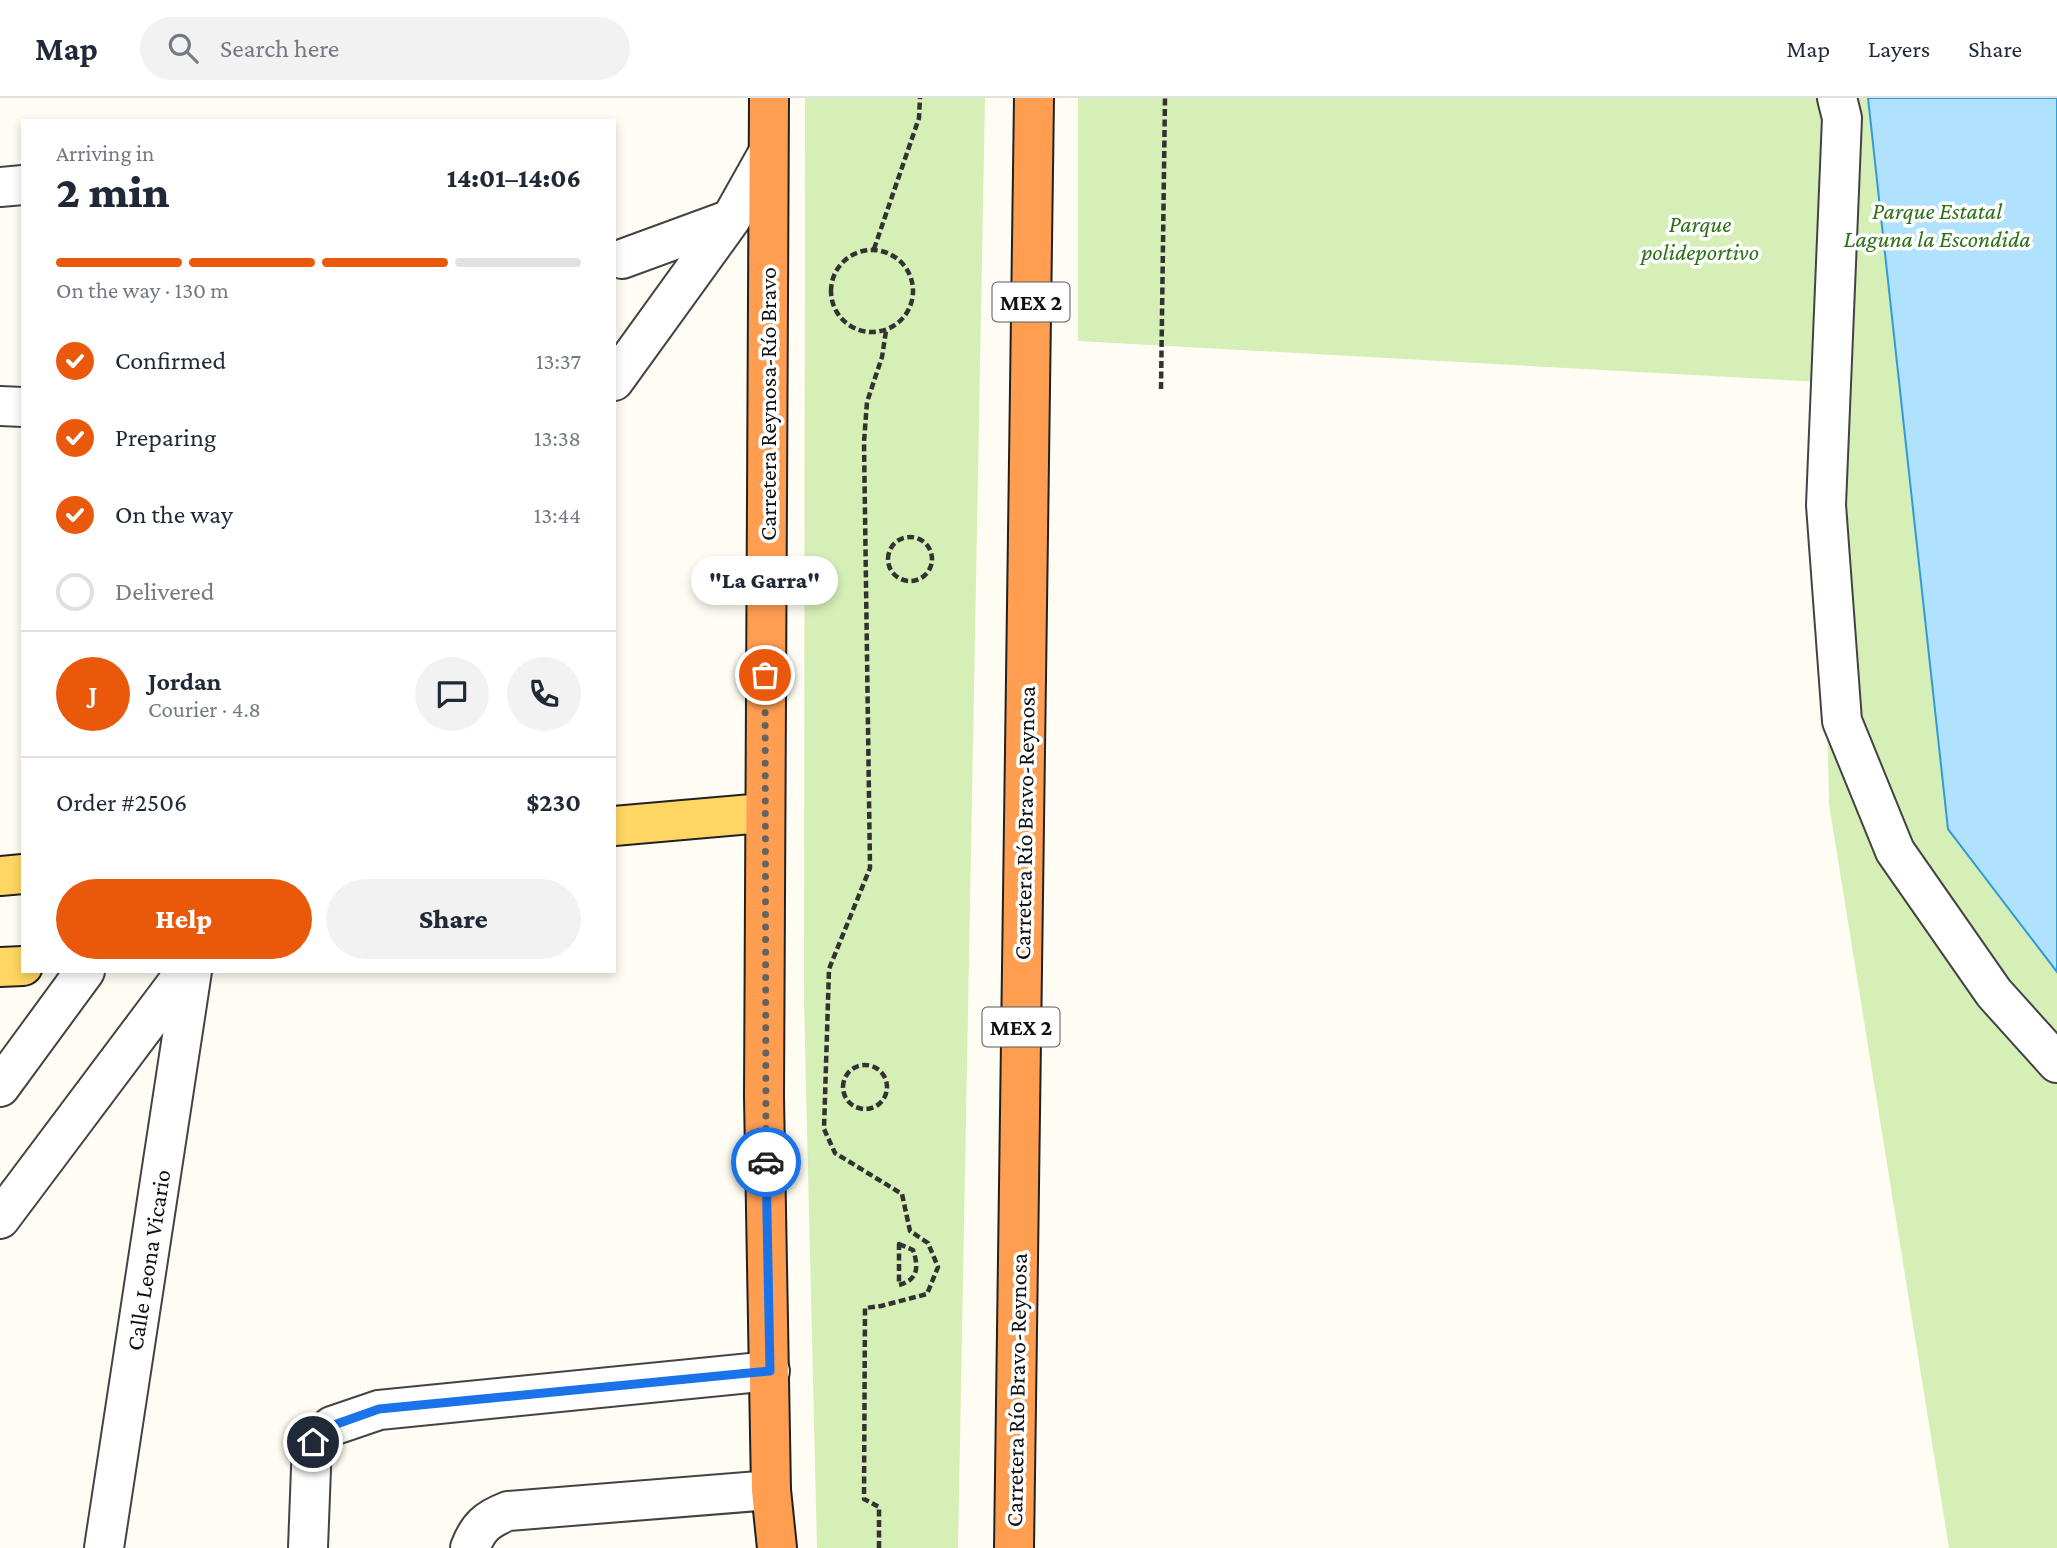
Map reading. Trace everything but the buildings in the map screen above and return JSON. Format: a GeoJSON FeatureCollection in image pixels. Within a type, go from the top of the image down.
{"type":"FeatureCollection","features":[{"type":"Feature","properties":{"kind":"highway","name":"Carretera Reynosa-Río Bravo"},"geometry":{"type":"LineString","coordinates":[[769,98],[764,1097],[772,1499],[777,1548]]}},
{"type":"Feature","properties":{"kind":"highway","name":"Carretera Río Bravo-Reynosa"},"geometry":{"type":"LineString","coordinates":[[1014,1548],[1034,98]]}},
{"type":"Feature","properties":{"kind":"main road"},"geometry":{"type":"LineString","coordinates":[[616,826],[764,813]]}},
{"type":"Feature","properties":{"kind":"main road"},"geometry":{"type":"LineString","coordinates":[[0,876],[21,874]]}},
{"type":"Feature","properties":{"kind":"main road"},"geometry":{"type":"LineString","coordinates":[[0,967],[21,966]]}},
{"type":"Feature","properties":{"kind":"main road","name":"Carretera Reynosa-Río Bravo"},"geometry":{"type":"LineString","coordinates":[[766,1548],[772,1499]]}},
{"type":"Feature","properties":{"kind":"street"},"geometry":{"type":"LineString","coordinates":[[1837,98],[1842,118],[1826,505],[1842,721],[1895,851],[1994,993],[2057,1063]]}},
{"type":"Feature","properties":{"kind":"street"},"geometry":{"type":"LineString","coordinates":[[616,379],[732,219],[768,153]]}},
{"type":"Feature","properties":{"kind":"street"},"geometry":{"type":"LineString","coordinates":[[0,187],[21,184]]}},
{"type":"Feature","properties":{"kind":"street"},"geometry":{"type":"LineString","coordinates":[[617,260],[732,219]]}},
{"type":"Feature","properties":{"kind":"street"},"geometry":{"type":"LineString","coordinates":[[0,407],[21,407]]}},
{"type":"Feature","properties":{"kind":"street"},"geometry":{"type":"LineString","coordinates":[[0,1087],[84,973]]}},
{"type":"Feature","properties":{"kind":"street"},"geometry":{"type":"LineString","coordinates":[[0,1219],[185,973]]}},
{"type":"Feature","properties":{"kind":"street","name":"Calle Leona Vicario"},"geometry":{"type":"LineString","coordinates":[[104,1548],[192,973]]}},
{"type":"Feature","properties":{"kind":"street"},"geometry":{"type":"LineString","coordinates":[[308,1548],[313,1442],[331,1426],[379,1409],[770,1371]]}},
{"type":"Feature","properties":{"kind":"street"},"geometry":{"type":"LineString","coordinates":[[470,1548],[475,1536],[490,1518],[508,1511],[772,1499]]}},
{"type":"Feature","properties":{"kind":"path"},"geometry":{"type":"LineString","coordinates":[[874,249],[919,118],[920,98]]}},
{"type":"Feature","properties":{"kind":"path"},"geometry":{"type":"LineString","coordinates":[[1161,389],[1164,98]]}},
{"type":"Feature","properties":{"kind":"path"},"geometry":{"type":"LineString","coordinates":[[874,249],[900,260],[908,272],[913,285],[908,313],[898,324],[886,331],[860,331],[847,326],[838,316],[832,304],[832,277],[848,256],[874,249]]}},
{"type":"Feature","properties":{"kind":"path"},"geometry":{"type":"LineString","coordinates":[[879,1548],[879,1507],[864,1499],[864,1308],[927,1294],[938,1267],[928,1243],[910,1231],[902,1194],[835,1153],[824,1129],[829,969],[870,869],[864,442],[867,402],[882,357],[886,331]]}},
{"type":"Feature","properties":{"kind":"path"},"geometry":{"type":"LineString","coordinates":[[912,537],[926,544],[931,563],[925,575],[905,580],[893,573],[889,566],[889,552],[898,540],[912,537]]}},
{"type":"Feature","properties":{"kind":"path"},"geometry":{"type":"LineString","coordinates":[[871,1066],[883,1075],[886,1095],[878,1105],[865,1110],[847,1099],[844,1092],[846,1077],[857,1067],[871,1066]]}},
{"type":"Feature","properties":{"kind":"path"},"geometry":{"type":"LineString","coordinates":[[899,1244],[913,1250],[917,1264],[915,1276],[907,1283],[899,1285],[899,1244]]}},
{"type":"Feature","properties":{"kind":"green space"},"geometry":{"type":"Polygon","coordinates":[[[805,98],[985,98],[958,1548],[817,1548],[804,1001],[805,98]]]}},
{"type":"Feature","properties":{"kind":"green space"},"geometry":{"type":"Polygon","coordinates":[[[1078,98],[2057,98],[2057,1548],[1949,1548],[1829,804],[1820,382],[1078,341],[1078,98]]]}},
{"type":"Feature","properties":{"kind":"water"},"geometry":{"type":"Polygon","coordinates":[[[1868,98],[2057,98],[2057,972],[1948,829],[1868,98]]]}},
{"type":"Feature","properties":{"kind":"way so far"},"geometry":{"type":"LineString","coordinates":[[765,675],[766,1162]]}},
{"type":"Feature","properties":{"kind":"place","name":"\"La Garra\""},"geometry":{"type":"Point","coordinates":[765,675]}},
{"type":"Feature","properties":{"kind":"route"},"geometry":{"type":"LineString","coordinates":[[313,1442],[331,1426],[379,1409],[770,1371],[766,1162]]}},
{"type":"Feature","properties":{"kind":"park label","name":"Parque Estatal Laguna la Escondida"},"geometry":{"type":"Point","coordinates":[1937,224]}},
{"type":"Feature","properties":{"kind":"park label","name":"Parque polideportivo"},"geometry":{"type":"Point","coordinates":[1700,237]}}]}
